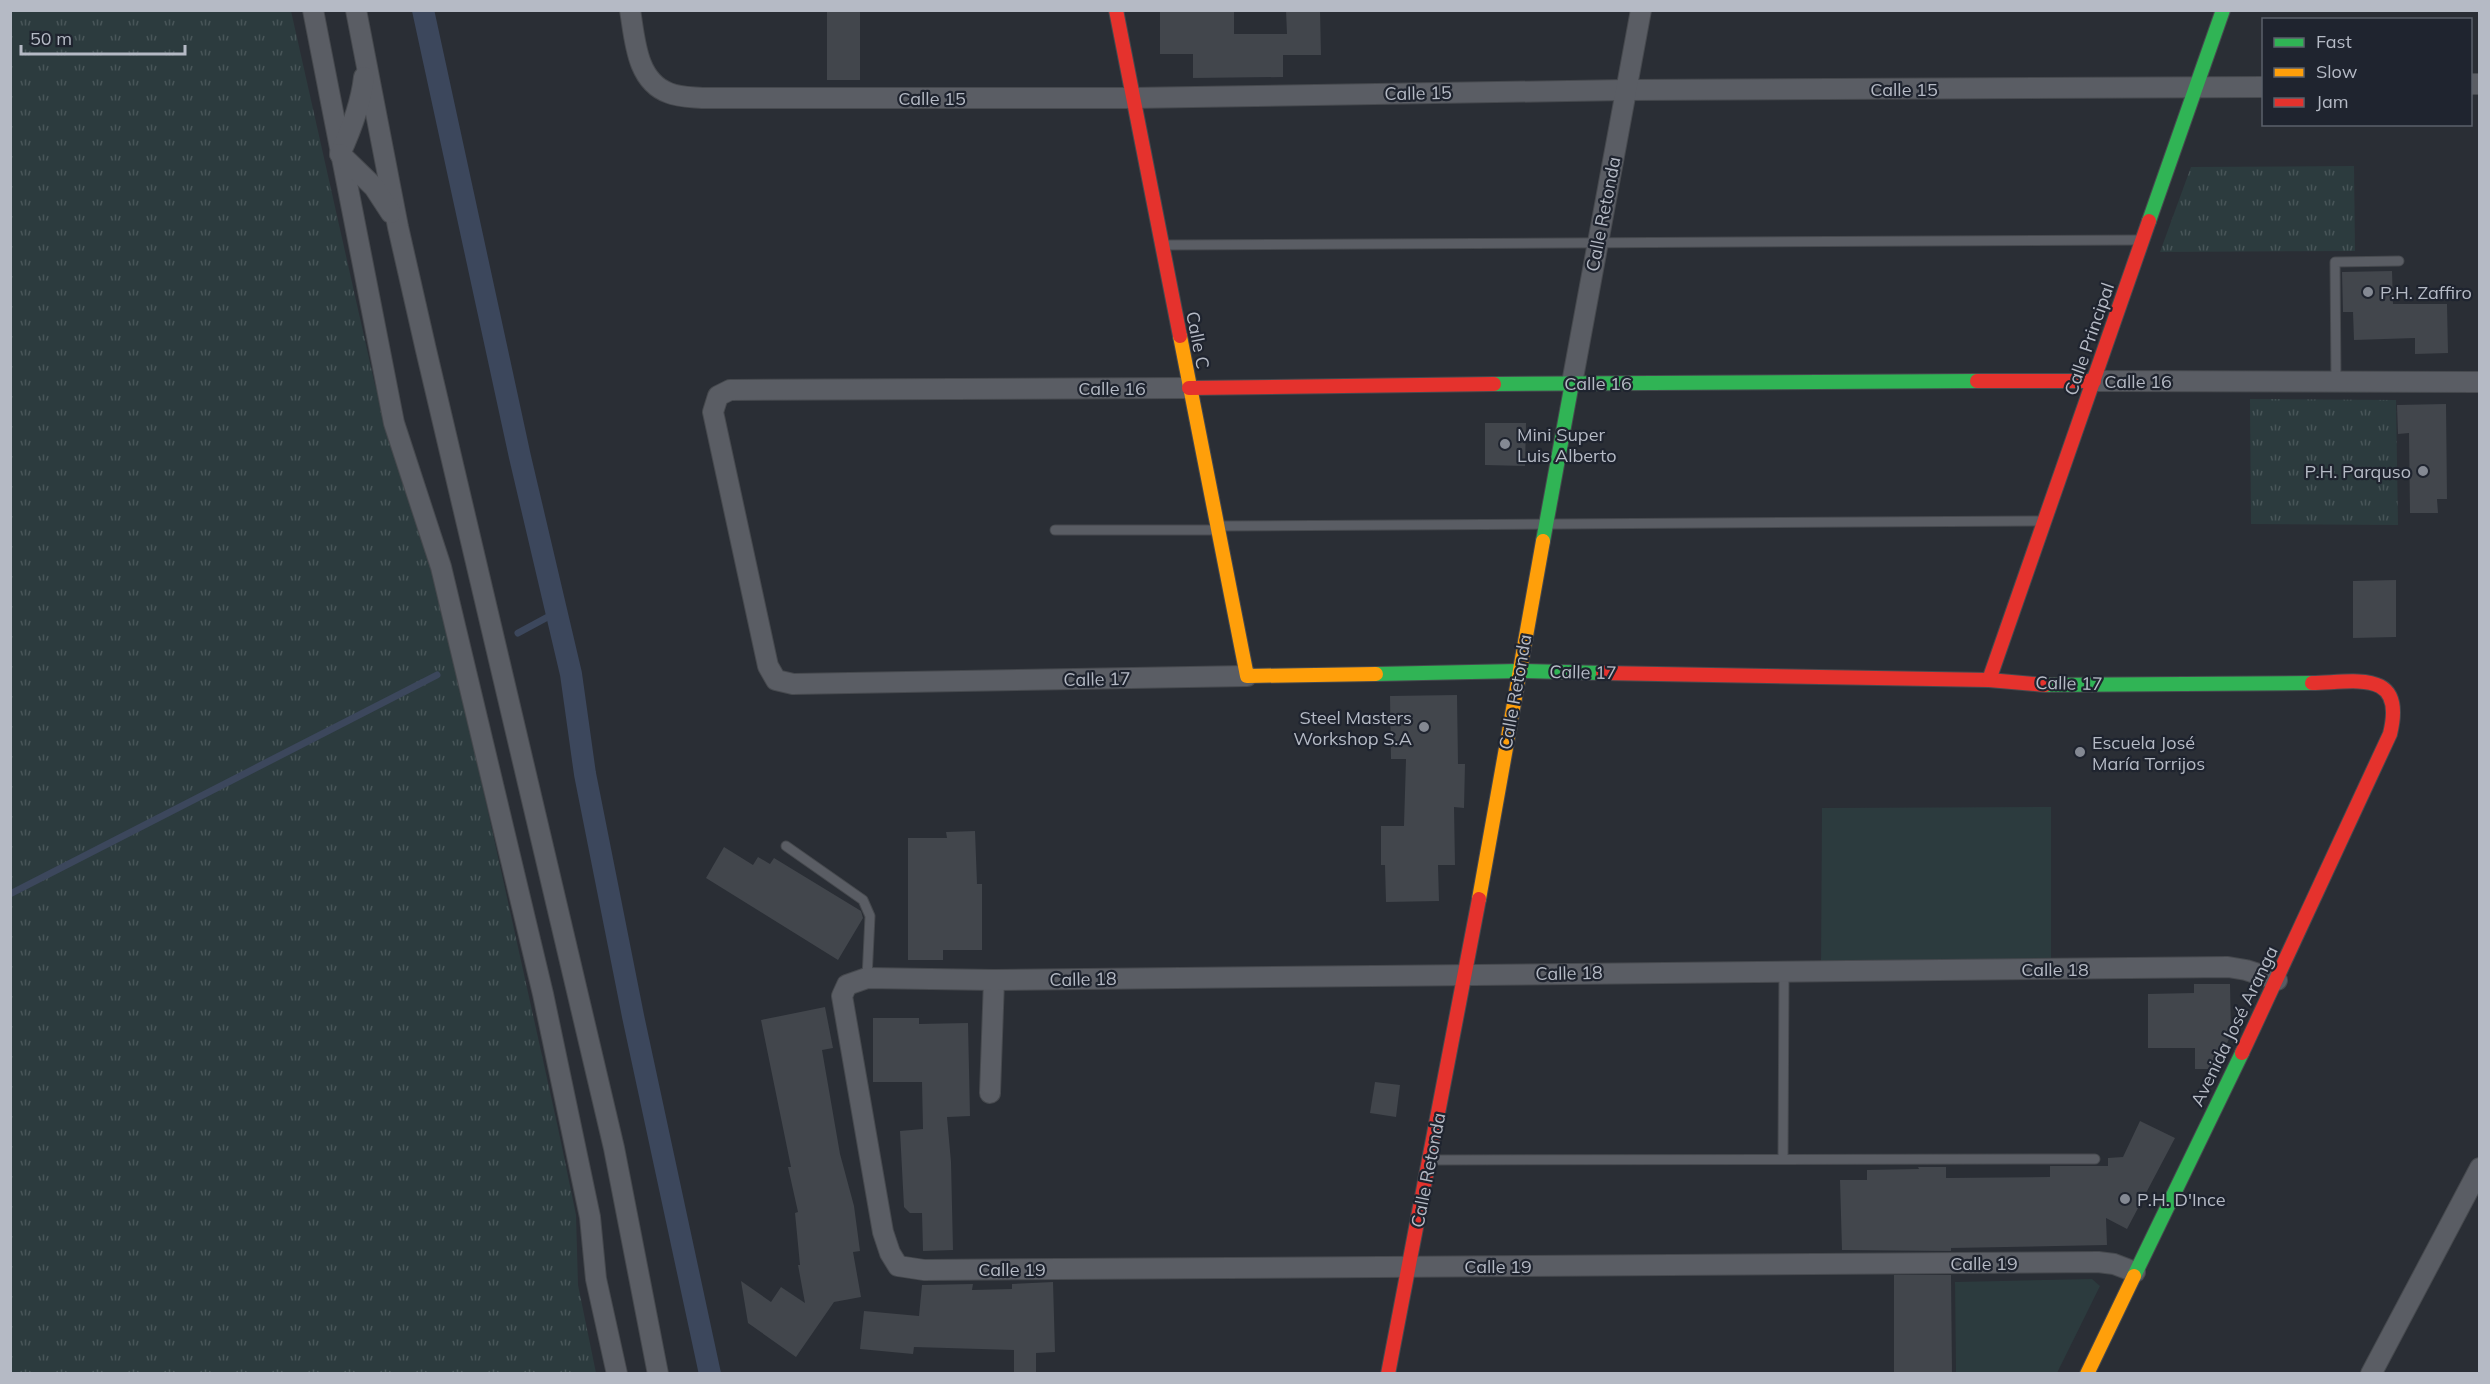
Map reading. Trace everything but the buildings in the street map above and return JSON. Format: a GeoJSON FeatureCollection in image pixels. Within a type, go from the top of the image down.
{"type":"FeatureCollection","features":[{"type":"Feature","properties":{"kind":"street"},"geometry":{"type":"LineString","coordinates":[[313,10],[394,423],[441,567],[543,994],[590,1217],[597,1279],[617,1374]]}},
{"type":"Feature","properties":{"kind":"street"},"geometry":{"type":"LineString","coordinates":[[356,10],[398,227],[614,1148],[658,1374]]}},
{"type":"Feature","properties":{"kind":"street","name":"Calle 15"},"geometry":{"type":"LineString","coordinates":[[630,10],[639,57],[647,77],[657,88],[670,94],[702,98],[1132,98],[1626,90],[2262,87]]}},
{"type":"Feature","properties":{"kind":"street","name":"Calle C"},"geometry":{"type":"LineString","coordinates":[[1116,10],[1247,676]]}},
{"type":"Feature","properties":{"kind":"street","name":"Calle Retonda"},"geometry":{"type":"LineString","coordinates":[[1389,1374],[1465,974],[1641,10]]}},
{"type":"Feature","properties":{"kind":"street","name":"Calle Principal"},"geometry":{"type":"LineString","coordinates":[[1989,680],[2223,10]]}},
{"type":"Feature","properties":{"kind":"street"},"geometry":{"type":"LineString","coordinates":[[340,154],[359,106],[364,55]]}},
{"type":"Feature","properties":{"kind":"street"},"geometry":{"type":"LineString","coordinates":[[340,154],[374,187],[398,227]]}},
{"type":"Feature","properties":{"kind":"street","name":"Calle 16"},"geometry":{"type":"LineString","coordinates":[[776,680],[768,666],[713,411],[718,396],[730,390],[1189,388],[1572,383],[2480,382]]}},
{"type":"Feature","properties":{"kind":"street","name":"Calle 17"},"geometry":{"type":"LineString","coordinates":[[776,680],[793,684],[1519,671],[1989,680],[2047,685],[2368,682],[2388,690]]}},
{"type":"Feature","properties":{"kind":"street","name":"Avenida José Aranga"},"geometry":{"type":"LineString","coordinates":[[2087,1374],[2277,980],[2390,734],[2394,708],[2393,698],[2388,690]]}},
{"type":"Feature","properties":{"kind":"street","name":"Calle 18"},"geometry":{"type":"LineString","coordinates":[[863,979],[994,980],[2228,967],[2277,980]]}},
{"type":"Feature","properties":{"kind":"street","name":"Calle 19"},"geometry":{"type":"LineString","coordinates":[[863,979],[847,985],[842,996],[883,1232],[890,1253],[898,1266],[924,1270],[2098,1262],[2114,1264],[2135,1272]]}},
{"type":"Feature","properties":{"kind":"street"},"geometry":{"type":"LineString","coordinates":[[990,1093],[994,980]]}},
{"type":"Feature","properties":{"kind":"street"},"geometry":{"type":"LineString","coordinates":[[2371,1374],[2480,1168]]}},
{"type":"Feature","properties":{"kind":"lane"},"geometry":{"type":"LineString","coordinates":[[1161,245],[2143,240]]}},
{"type":"Feature","properties":{"kind":"lane"},"geometry":{"type":"LineString","coordinates":[[2336,381],[2335,262],[2399,261]]}},
{"type":"Feature","properties":{"kind":"lane"},"geometry":{"type":"LineString","coordinates":[[1055,530],[2045,521]]}},
{"type":"Feature","properties":{"kind":"lane"},"geometry":{"type":"LineString","coordinates":[[786,846],[863,900],[870,916],[863,979]]}},
{"type":"Feature","properties":{"kind":"lane"},"geometry":{"type":"LineString","coordinates":[[1783,1159],[1784,971]]}},
{"type":"Feature","properties":{"kind":"lane"},"geometry":{"type":"LineString","coordinates":[[1430,1160],[2095,1159]]}},
{"type":"Feature","properties":{"kind":"green space"},"geometry":{"type":"Polygon","coordinates":[[[10,11],[291,11],[375,385],[411,488],[462,694],[576,1215],[578,1285],[596,1373],[11,1373],[10,11]]]}},
{"type":"Feature","properties":{"kind":"green space"},"geometry":{"type":"Polygon","coordinates":[[[2354,166],[2355,251],[2160,252],[2191,167],[2354,166]]]}},
{"type":"Feature","properties":{"kind":"green space"},"geometry":{"type":"Polygon","coordinates":[[[2250,399],[2396,400],[2398,525],[2251,524],[2250,399]]]}},
{"type":"Feature","properties":{"kind":"green space"},"geometry":{"type":"Polygon","coordinates":[[[2051,807],[2051,959],[1821,962],[1822,808],[2051,807]]]}},
{"type":"Feature","properties":{"kind":"green space"},"geometry":{"type":"Polygon","coordinates":[[[2092,1279],[2100,1286],[2057,1373],[1956,1373],[1955,1282],[2092,1279]]]}},
{"type":"Feature","properties":{"kind":"waterway"},"geometry":{"type":"LineString","coordinates":[[423,10],[520,457],[571,674],[585,774],[633,1016],[710,1374]]}},
{"type":"Feature","properties":{"kind":"waterway"},"geometry":{"type":"LineString","coordinates":[[518,633],[557,612]]}},
{"type":"Feature","properties":{"kind":"waterway"},"geometry":{"type":"LineString","coordinates":[[10,894],[437,675]]}},
{"type":"Feature","properties":{"kind":"traffic: fast"},"geometry":{"type":"LineString","coordinates":[[2149,221],[2223,10]]}},
{"type":"Feature","properties":{"kind":"traffic: fast"},"geometry":{"type":"LineString","coordinates":[[1494,384],[1977,381]]}},
{"type":"Feature","properties":{"kind":"traffic: fast"},"geometry":{"type":"LineString","coordinates":[[1543,541],[1572,383]]}},
{"type":"Feature","properties":{"kind":"traffic: fast"},"geometry":{"type":"LineString","coordinates":[[1376,674],[1519,671],[1603,673]]}},
{"type":"Feature","properties":{"kind":"traffic: fast"},"geometry":{"type":"LineString","coordinates":[[2045,685],[2312,683]]}},
{"type":"Feature","properties":{"kind":"traffic: fast"},"geometry":{"type":"LineString","coordinates":[[2134,1276],[2242,1053]]}},
{"type":"Feature","properties":{"kind":"traffic: slow"},"geometry":{"type":"LineString","coordinates":[[1180,336],[1247,676],[1376,674]]}},
{"type":"Feature","properties":{"kind":"traffic: slow"},"geometry":{"type":"LineString","coordinates":[[1479,899],[1543,541]]}},
{"type":"Feature","properties":{"kind":"traffic: slow"},"geometry":{"type":"LineString","coordinates":[[2087,1374],[2134,1276]]}},
{"type":"Feature","properties":{"kind":"traffic: jam"},"geometry":{"type":"LineString","coordinates":[[1116,10],[1180,336]]}},
{"type":"Feature","properties":{"kind":"traffic: jam"},"geometry":{"type":"LineString","coordinates":[[1989,680],[2149,221]]}},
{"type":"Feature","properties":{"kind":"traffic: jam"},"geometry":{"type":"LineString","coordinates":[[1977,381],[2094,381]]}},
{"type":"Feature","properties":{"kind":"traffic: jam"},"geometry":{"type":"LineString","coordinates":[[1189,388],[1494,384]]}},
{"type":"Feature","properties":{"kind":"traffic: jam"},"geometry":{"type":"LineString","coordinates":[[1603,673],[1989,680],[2045,685]]}},
{"type":"Feature","properties":{"kind":"traffic: jam"},"geometry":{"type":"LineString","coordinates":[[2242,1053],[2390,734],[2393,713],[2391,698],[2384,689],[2374,684],[2361,682],[2312,683]]}},
{"type":"Feature","properties":{"kind":"traffic: jam"},"geometry":{"type":"LineString","coordinates":[[1388,1374],[1479,899]]}},
{"type":"Feature","properties":{"kind":"place","name":"P.H. Zaffiro"},"geometry":{"type":"Point","coordinates":[2368,292]}},
{"type":"Feature","properties":{"kind":"place","name":"Mini Super Luis Alberto"},"geometry":{"type":"Point","coordinates":[1505,444]}},
{"type":"Feature","properties":{"kind":"place","name":"P.H. Parquso"},"geometry":{"type":"Point","coordinates":[2423,471]}},
{"type":"Feature","properties":{"kind":"place","name":"Steel Masters Workshop S.A"},"geometry":{"type":"Point","coordinates":[1424,727]}},
{"type":"Feature","properties":{"kind":"place","name":"Escuela José María Torrijos"},"geometry":{"type":"Point","coordinates":[2080,752]}},
{"type":"Feature","properties":{"kind":"place","name":"P.H. D'Ince"},"geometry":{"type":"Point","coordinates":[2125,1199]}}]}
